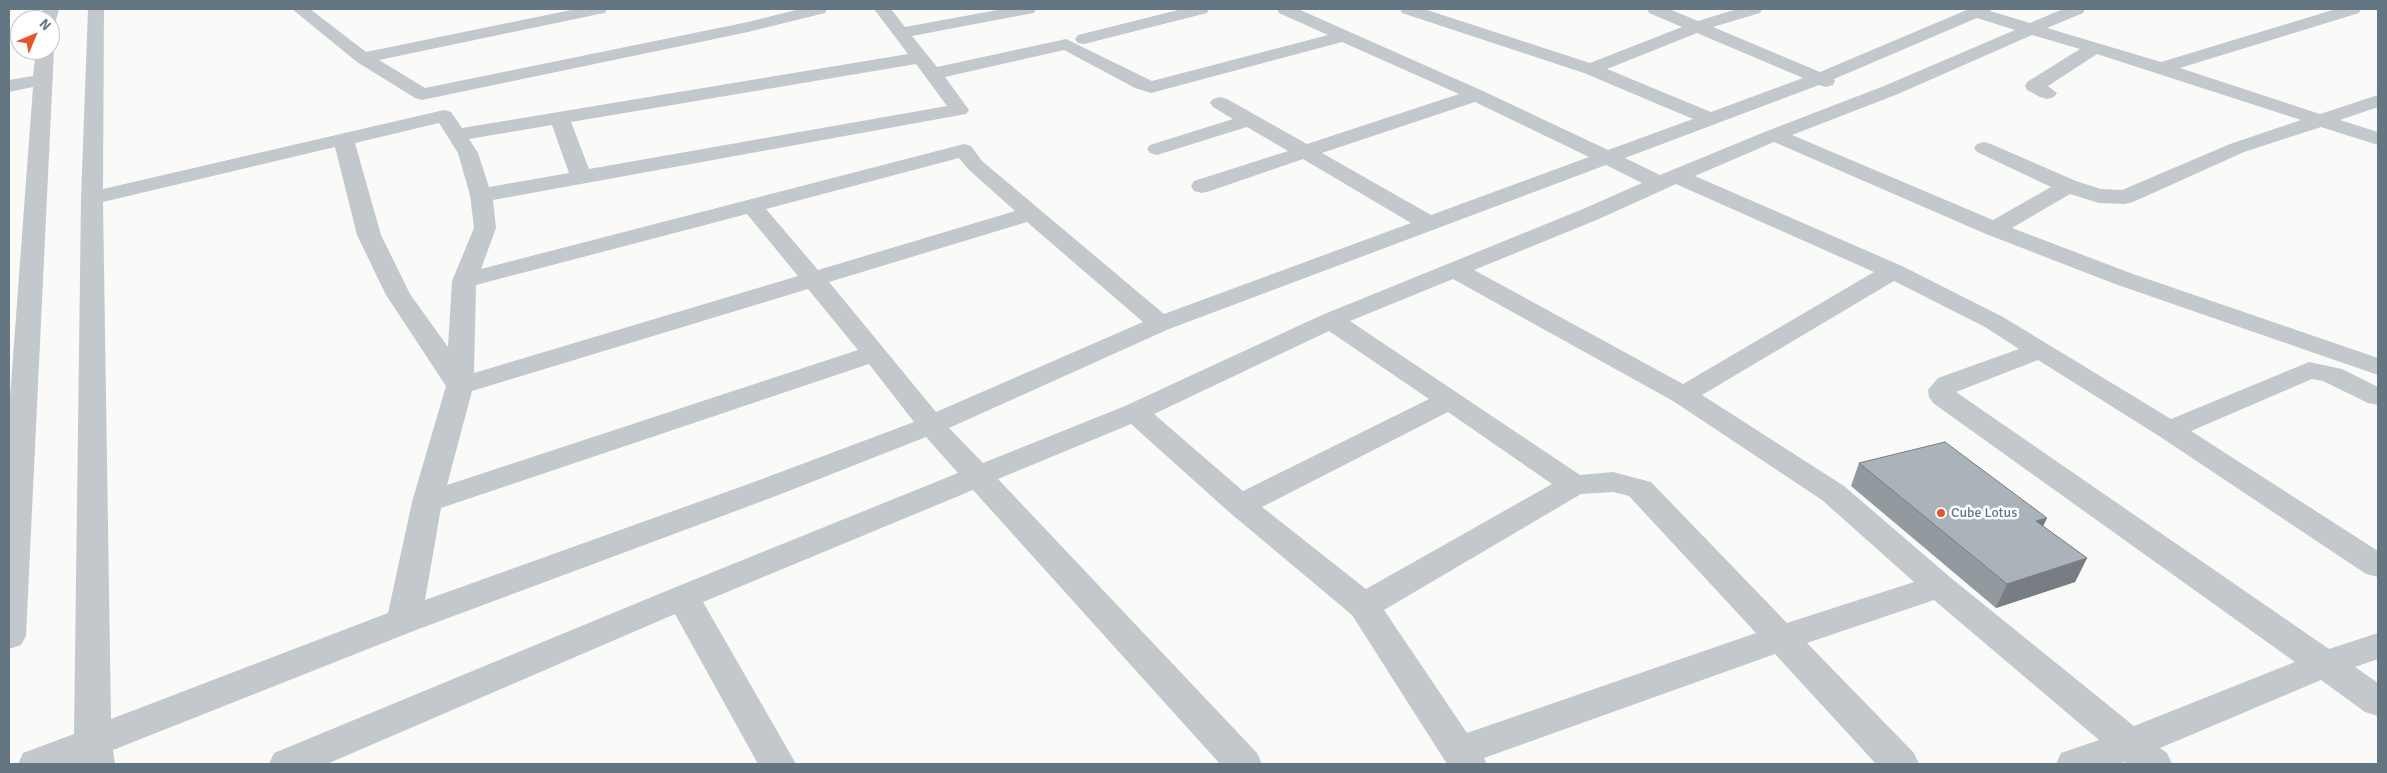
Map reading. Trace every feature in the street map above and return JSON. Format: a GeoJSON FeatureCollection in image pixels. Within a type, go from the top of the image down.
{"type":"FeatureCollection","features":[{"type":"Feature","properties":{"kind":"street"},"geometry":{"type":"LineString","coordinates":[[94,753],[92,198],[96,9]]}},
{"type":"Feature","properties":{"kind":"street"},"geometry":{"type":"LineString","coordinates":[[363,58],[599,9]]}},
{"type":"Feature","properties":{"kind":"street"},"geometry":{"type":"LineString","coordinates":[[422,94],[748,27],[778,13],[819,9]]}},
{"type":"Feature","properties":{"kind":"street"},"geometry":{"type":"LineString","coordinates":[[882,9],[959,110],[964,150],[975,165],[1160,324]]}},
{"type":"Feature","properties":{"kind":"street"},"geometry":{"type":"LineString","coordinates":[[900,33],[1028,9]]}},
{"type":"Feature","properties":{"kind":"street"},"geometry":{"type":"LineString","coordinates":[[1084,39],[1201,9]]}},
{"type":"Feature","properties":{"kind":"street"},"geometry":{"type":"LineString","coordinates":[[1285,9],[1476,95],[1605,157],[1668,179],[1893,271],[1994,322],[2169,430],[2378,566]]}},
{"type":"Feature","properties":{"kind":"street"},"geometry":{"type":"LineString","coordinates":[[1411,9],[1592,69],[1710,119]]}},
{"type":"Feature","properties":{"kind":"street"},"geometry":{"type":"LineString","coordinates":[[1654,9],[1870,98]]}},
{"type":"Feature","properties":{"kind":"street"},"geometry":{"type":"LineString","coordinates":[[1689,9],[1838,71],[1890,90]]}},
{"type":"Feature","properties":{"kind":"street"},"geometry":{"type":"LineString","coordinates":[[1592,69],[1696,27],[1754,9]]}},
{"type":"Feature","properties":{"kind":"street"},"geometry":{"type":"LineString","coordinates":[[288,764],[346,752],[682,597],[1135,412],[1331,320],[1591,214],[1668,179],[1774,135],[1890,90],[2077,9]]}},
{"type":"Feature","properties":{"kind":"street"},"geometry":{"type":"LineString","coordinates":[[2161,68],[2353,9]]}},
{"type":"Feature","properties":{"kind":"street"},"geometry":{"type":"LineString","coordinates":[[308,10],[363,58],[422,94],[450,126],[468,153],[481,195],[485,228],[464,281],[460,386],[427,502],[404,621]]}},
{"type":"Feature","properties":{"kind":"street"},"geometry":{"type":"LineString","coordinates":[[37,764],[94,753],[404,621],[756,492],[931,425],[1160,324],[1710,119],[1816,77],[1838,71],[1979,10],[2031,29],[2161,68],[2378,138]]}},
{"type":"Feature","properties":{"kind":"street"},"geometry":{"type":"LineString","coordinates":[[933,74],[1066,44],[1142,84],[1152,87],[1344,36]]}},
{"type":"Feature","properties":{"kind":"street"},"geometry":{"type":"LineString","coordinates":[[2047,93],[2034,86],[2095,48]]}},
{"type":"Feature","properties":{"kind":"street"},"geometry":{"type":"LineString","coordinates":[[92,198],[344,140],[450,126],[560,118],[919,58]]}},
{"type":"Feature","properties":{"kind":"street"},"geometry":{"type":"LineString","coordinates":[[9,86],[42,80],[44,61]]}},
{"type":"Feature","properties":{"kind":"street"},"geometry":{"type":"LineString","coordinates":[[9,636],[17,352],[44,61]]}},
{"type":"Feature","properties":{"kind":"street"},"geometry":{"type":"LineString","coordinates":[[1202,186],[1476,95]]}},
{"type":"Feature","properties":{"kind":"street"},"geometry":{"type":"LineString","coordinates":[[1984,148],[2068,186],[2099,196],[2125,198],[2237,148],[2378,100]]}},
{"type":"Feature","properties":{"kind":"street"},"geometry":{"type":"LineString","coordinates":[[1220,103],[1428,224]]}},
{"type":"Feature","properties":{"kind":"street"},"geometry":{"type":"LineString","coordinates":[[481,195],[959,110]]}},
{"type":"Feature","properties":{"kind":"street"},"geometry":{"type":"LineString","coordinates":[[560,118],[581,177]]}},
{"type":"Feature","properties":{"kind":"street"},"geometry":{"type":"LineString","coordinates":[[1157,150],[1250,120]]}},
{"type":"Feature","properties":{"kind":"street"},"geometry":{"type":"LineString","coordinates":[[1774,135],[1994,229],[2124,279],[2367,363],[2378,345]]}},
{"type":"Feature","properties":{"kind":"street"},"geometry":{"type":"LineString","coordinates":[[344,140],[369,234],[398,295],[432,342],[460,386]]}},
{"type":"Feature","properties":{"kind":"street"},"geometry":{"type":"LineString","coordinates":[[464,281],[964,150]]}},
{"type":"Feature","properties":{"kind":"street"},"geometry":{"type":"LineString","coordinates":[[1994,229],[2068,186]]}},
{"type":"Feature","properties":{"kind":"street"},"geometry":{"type":"LineString","coordinates":[[752,206],[875,353],[931,425],[1242,764]]}},
{"type":"Feature","properties":{"kind":"street"},"geometry":{"type":"LineString","coordinates":[[460,386],[1032,213]]}},
{"type":"Feature","properties":{"kind":"street"},"geometry":{"type":"LineString","coordinates":[[1455,270],[1683,395],[1833,493],[1939,586],[2142,754]]}},
{"type":"Feature","properties":{"kind":"street"},"geometry":{"type":"LineString","coordinates":[[1683,395],[1893,271]]}},
{"type":"Feature","properties":{"kind":"street"},"geometry":{"type":"LineString","coordinates":[[1331,320],[1574,485]]}},
{"type":"Feature","properties":{"kind":"street"},"geometry":{"type":"LineString","coordinates":[[2041,350],[1948,384],[1942,390],[1943,397],[2378,702]]}},
{"type":"Feature","properties":{"kind":"street"},"geometry":{"type":"LineString","coordinates":[[427,502],[875,353]]}},
{"type":"Feature","properties":{"kind":"street"},"geometry":{"type":"LineString","coordinates":[[2169,430],[2309,370],[2332,375],[2378,397]]}},
{"type":"Feature","properties":{"kind":"street"},"geometry":{"type":"LineString","coordinates":[[1240,505],[1450,400]]}},
{"type":"Feature","properties":{"kind":"street"},"geometry":{"type":"LineString","coordinates":[[1135,412],[1240,505],[1364,606],[1463,757],[1781,638],[1939,586]]}},
{"type":"Feature","properties":{"kind":"street"},"geometry":{"type":"LineString","coordinates":[[1364,606],[1574,485],[1613,482],[1640,489],[1900,764]]}},
{"type":"Feature","properties":{"kind":"street"},"geometry":{"type":"LineString","coordinates":[[682,597],[777,764]]}},
{"type":"Feature","properties":{"kind":"street"},"geometry":{"type":"LineString","coordinates":[[2075,764],[2142,754],[2325,664],[2378,646]]}},
{"type":"Feature","properties":{"kind":"building"},"geometry":{"type":"Polygon","coordinates":[[[1945,442],[2047,518],[2036,521],[2087,558],[2007,584],[1859,463],[1945,442]]]}},
{"type":"Feature","properties":{"kind":"place","name":"Cube Lotus"},"geometry":{"type":"Point","coordinates":[1941,513]}}]}
